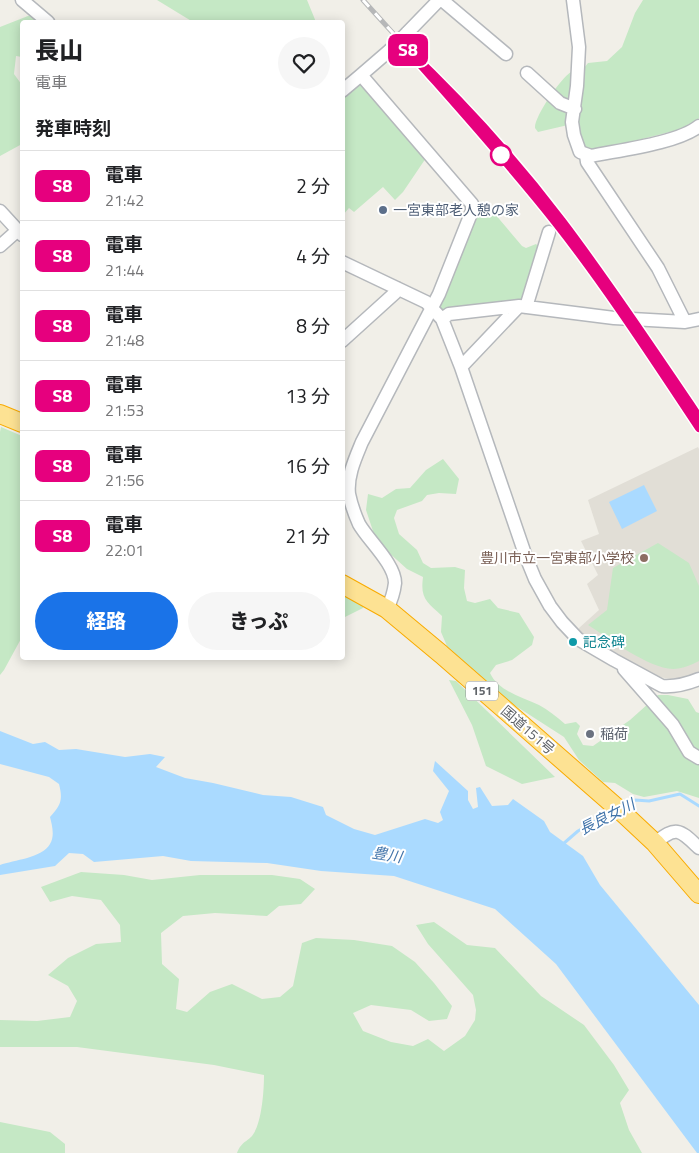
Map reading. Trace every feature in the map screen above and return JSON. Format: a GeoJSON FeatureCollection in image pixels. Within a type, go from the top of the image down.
{"type":"FeatureCollection","features":[{"type":"Feature","properties":{"kind":"highway"},"geometry":{"type":"LineString","coordinates":[[2,415],[20,421]]}},
{"type":"Feature","properties":{"kind":"highway","name":"国道151号"},"geometry":{"type":"LineString","coordinates":[[345,586],[387,609],[441,654],[619,810],[655,844],[699,894]]}},
{"type":"Feature","properties":{"kind":"street"},"geometry":{"type":"LineString","coordinates":[[22,0],[46,20]]}},
{"type":"Feature","properties":{"kind":"street"},"geometry":{"type":"LineString","coordinates":[[345,88],[390,50],[441,0],[506,54]]}},
{"type":"Feature","properties":{"kind":"street"},"geometry":{"type":"LineString","coordinates":[[573,0],[579,47],[575,109],[572,122],[580,152],[591,156],[672,139],[699,126]]}},
{"type":"Feature","properties":{"kind":"street"},"geometry":{"type":"LineString","coordinates":[[527,73],[560,103],[575,109]]}},
{"type":"Feature","properties":{"kind":"street"},"geometry":{"type":"LineString","coordinates":[[361,75],[472,204],[472,211],[439,294],[362,442],[353,462],[349,481],[349,495],[360,524],[393,574],[395,582],[387,609]]}},
{"type":"Feature","properties":{"kind":"street"},"geometry":{"type":"LineString","coordinates":[[586,155],[587,162],[658,268],[685,322]]}},
{"type":"Feature","properties":{"kind":"street"},"geometry":{"type":"LineString","coordinates":[[0,211],[20,233],[0,246]]}},
{"type":"Feature","properties":{"kind":"street"},"geometry":{"type":"LineString","coordinates":[[461,367],[522,307],[549,232]]}},
{"type":"Feature","properties":{"kind":"street"},"geometry":{"type":"LineString","coordinates":[[345,263],[426,302],[442,319],[461,367],[535,579],[550,606],[569,630],[591,647],[662,686],[671,687],[688,684],[699,679]]}},
{"type":"Feature","properties":{"kind":"street"},"geometry":{"type":"LineString","coordinates":[[345,338],[395,293],[397,288]]}},
{"type":"Feature","properties":{"kind":"street"},"geometry":{"type":"LineString","coordinates":[[442,319],[449,314],[522,307],[614,318],[685,322],[699,319]]}},
{"type":"Feature","properties":{"kind":"street"},"geometry":{"type":"LineString","coordinates":[[622,665],[625,672],[646,692],[673,725],[689,752],[699,758]]}},
{"type":"Feature","properties":{"kind":"street"},"geometry":{"type":"LineString","coordinates":[[655,844],[665,835],[674,831],[683,833],[699,848]]}},
{"type":"Feature","properties":{"kind":"shaded area","name":"豊川市立一宮東部小学校"},"geometry":{"type":"Polygon","coordinates":[[[698,447],[699,673],[693,676],[673,679],[658,677],[609,651],[579,632],[579,628],[599,610],[587,584],[598,575],[581,541],[599,534],[588,500],[698,447]]]}},
{"type":"Feature","properties":{"kind":"green space"},"geometry":{"type":"Polygon","coordinates":[[[157,0],[307,0],[315,20],[190,20],[157,0]]]}},
{"type":"Feature","properties":{"kind":"green space"},"geometry":{"type":"Polygon","coordinates":[[[643,0],[699,0],[699,118],[689,127],[615,146],[589,150],[580,142],[575,123],[584,68],[588,63],[607,61],[622,47],[635,13],[643,0]]]}},
{"type":"Feature","properties":{"kind":"green space"},"geometry":{"type":"Polygon","coordinates":[[[33,14],[39,20],[20,20],[20,57],[16,56],[14,74],[20,82],[20,145],[0,156],[0,27],[33,14]]]}},
{"type":"Feature","properties":{"kind":"green space"},"geometry":{"type":"Polygon","coordinates":[[[573,72],[568,125],[538,132],[535,128],[536,123],[543,107],[561,82],[573,72]]]}},
{"type":"Feature","properties":{"kind":"green space"},"geometry":{"type":"Polygon","coordinates":[[[359,83],[362,83],[426,158],[403,192],[395,200],[383,187],[354,212],[349,208],[345,213],[345,96],[359,83]]]}},
{"type":"Feature","properties":{"kind":"green space"},"geometry":{"type":"Polygon","coordinates":[[[483,205],[489,207],[522,246],[526,248],[536,244],[539,247],[522,302],[445,313],[438,308],[478,209],[483,205]]]}},
{"type":"Feature","properties":{"kind":"green space"},"geometry":{"type":"Polygon","coordinates":[[[1,427],[20,435],[20,641],[0,675],[1,427]]]}},
{"type":"Feature","properties":{"kind":"green space"},"geometry":{"type":"Polygon","coordinates":[[[443,459],[459,479],[456,494],[439,493],[427,495],[422,501],[397,510],[394,518],[399,534],[417,550],[423,563],[431,568],[455,567],[465,570],[464,588],[467,601],[475,603],[490,599],[498,608],[519,613],[534,637],[532,645],[512,660],[496,665],[490,673],[494,679],[505,689],[539,705],[565,724],[576,722],[580,726],[577,734],[583,745],[593,746],[630,720],[658,695],[688,699],[696,712],[699,713],[699,798],[677,791],[644,797],[633,794],[615,783],[603,782],[579,760],[564,737],[508,701],[447,646],[441,632],[442,616],[426,600],[422,584],[423,577],[407,569],[387,551],[374,534],[366,510],[368,494],[382,498],[396,489],[410,488],[426,470],[443,459]]]}},
{"type":"Feature","properties":{"kind":"green space"},"geometry":{"type":"Polygon","coordinates":[[[658,543],[689,563],[699,586],[699,661],[680,668],[673,669],[652,664],[588,625],[607,610],[613,568],[658,543]]]}},
{"type":"Feature","properties":{"kind":"green space"},"geometry":{"type":"Polygon","coordinates":[[[345,587],[365,597],[363,608],[345,617],[345,587]]]}},
{"type":"Feature","properties":{"kind":"green space"},"geometry":{"type":"Polygon","coordinates":[[[449,680],[456,681],[555,777],[522,784],[486,766],[472,725],[449,680]]]}},
{"type":"Feature","properties":{"kind":"green space"},"geometry":{"type":"Polygon","coordinates":[[[81,872],[124,875],[152,880],[200,875],[272,875],[300,879],[315,889],[301,904],[279,906],[267,916],[215,913],[183,916],[161,933],[162,964],[179,979],[176,1009],[187,1012],[210,992],[232,984],[262,999],[280,997],[293,986],[302,943],[316,938],[354,940],[392,946],[415,962],[452,1006],[447,1019],[429,1021],[411,1010],[371,1005],[353,1013],[363,1031],[391,1042],[413,1046],[428,1039],[444,1051],[465,1036],[475,1020],[476,1010],[473,995],[428,944],[416,925],[434,922],[467,945],[495,948],[541,996],[584,1025],[614,1065],[629,1090],[620,1103],[629,1130],[642,1153],[237,1153],[241,1146],[252,1136],[257,1127],[262,1105],[264,1075],[214,1065],[77,1047],[0,1047],[0,1020],[37,1021],[70,1017],[77,1001],[68,986],[48,975],[68,958],[96,944],[121,942],[120,925],[101,900],[72,896],[50,902],[41,887],[81,872]]]}},
{"type":"Feature","properties":{"kind":"green space"},"geometry":{"type":"Polygon","coordinates":[[[0,1122],[50,1132],[65,1144],[65,1153],[0,1153],[0,1122]]]}},
{"type":"Feature","properties":{"kind":"water"},"geometry":{"type":"Polygon","coordinates":[[[644,485],[657,511],[622,529],[609,502],[644,485]]]}},
{"type":"Feature","properties":{"kind":"water","name":"豊川"},"geometry":{"type":"Polygon","coordinates":[[[0,731],[33,744],[45,742],[59,750],[76,749],[125,757],[150,754],[165,757],[156,767],[185,778],[263,795],[291,797],[323,807],[326,815],[354,829],[375,835],[425,819],[438,823],[443,820],[440,812],[449,791],[433,771],[435,761],[468,791],[468,800],[473,809],[478,807],[476,788],[480,787],[492,806],[508,805],[513,799],[544,821],[550,832],[583,856],[600,885],[699,1005],[699,1153],[697,1153],[556,964],[495,909],[394,876],[321,871],[267,863],[191,861],[163,856],[94,862],[83,854],[69,853],[55,866],[0,875],[0,865],[27,858],[46,849],[50,844],[53,834],[50,817],[59,806],[61,794],[59,784],[49,777],[0,764],[0,731]]]}},
{"type":"Feature","properties":{"kind":"waterway","name":"長良女川"},"geometry":{"type":"LineString","coordinates":[[624,806],[635,800],[649,801],[680,794],[699,806]]}},
{"type":"Feature","properties":{"kind":"waterway","name":"長良女川"},"geometry":{"type":"LineString","coordinates":[[563,844],[578,831],[611,812]]}},
{"type":"Feature","properties":{"kind":"railway"},"geometry":{"type":"LineString","coordinates":[[363,0],[486,137],[556,223],[611,299],[699,428]]}},
{"type":"Feature","properties":{"kind":"train","name":"S8"},"geometry":{"type":"LineString","coordinates":[[699,417],[561,220],[454,94],[405,47],[501,155],[556,223],[581,256],[699,428]]}},
{"type":"Feature","properties":{"kind":"place","name":"一宮東部老人憩の家"},"geometry":{"type":"Point","coordinates":[383,210]}},
{"type":"Feature","properties":{"kind":"place","name":"豊川市立一宮東部小学校"},"geometry":{"type":"Point","coordinates":[644,558]}},
{"type":"Feature","properties":{"kind":"place","name":"記念碑"},"geometry":{"type":"Point","coordinates":[573,642]}},
{"type":"Feature","properties":{"kind":"place","name":"稲荷"},"geometry":{"type":"Point","coordinates":[590,734]}}]}
